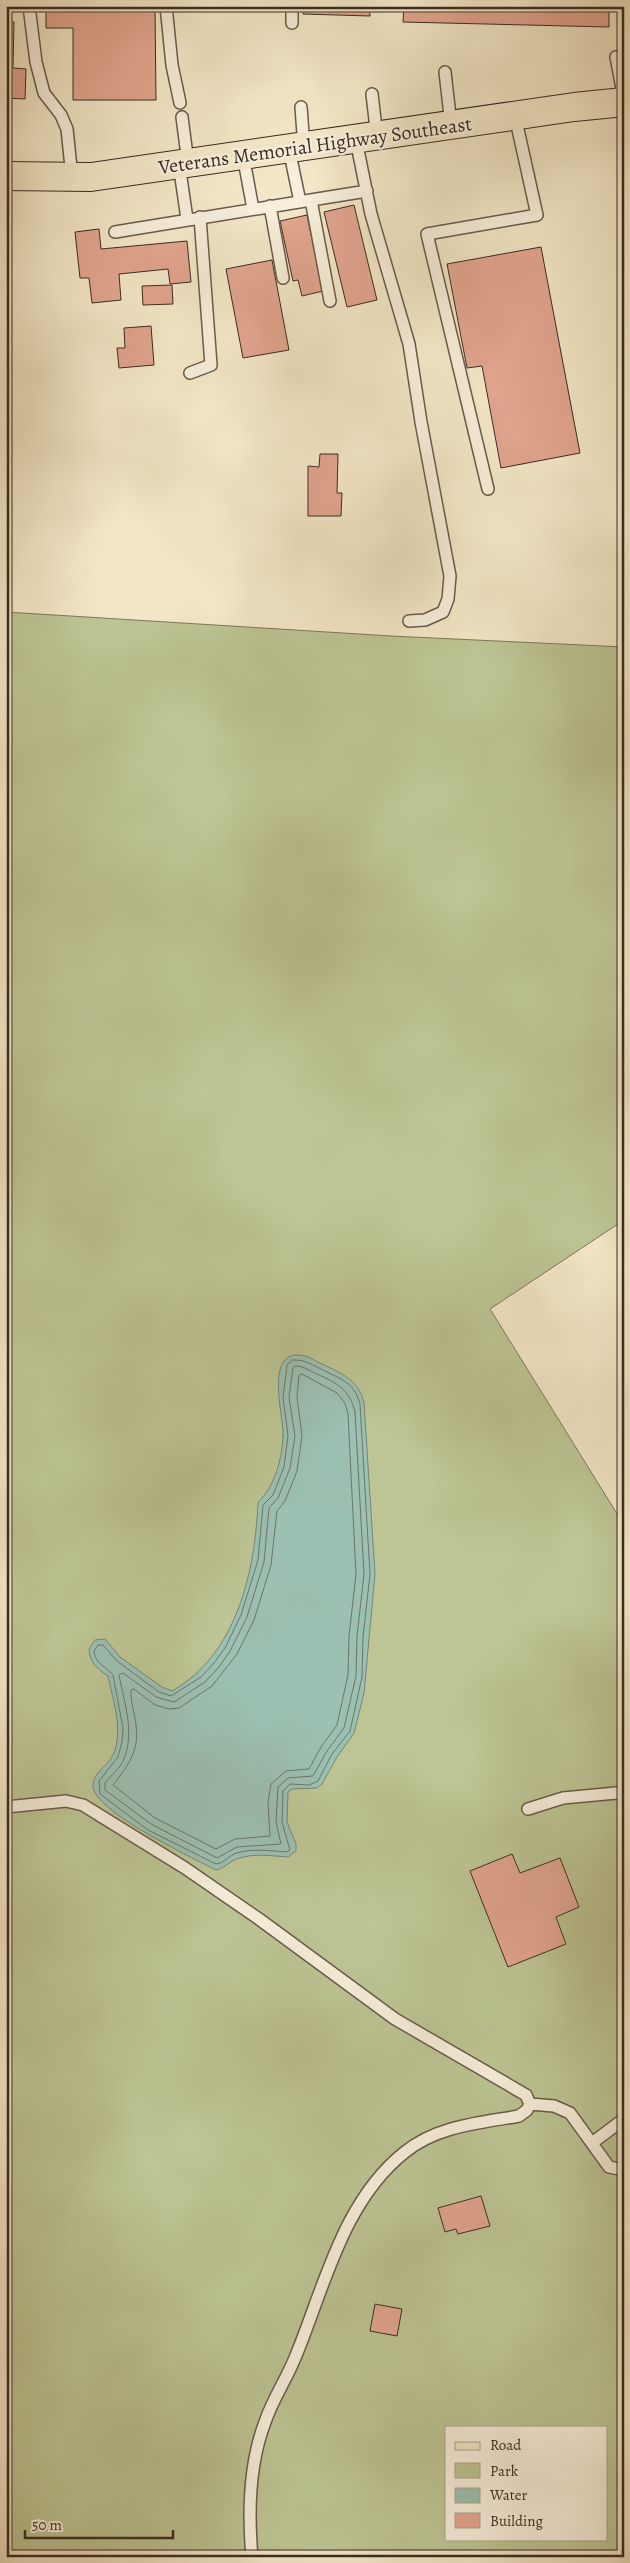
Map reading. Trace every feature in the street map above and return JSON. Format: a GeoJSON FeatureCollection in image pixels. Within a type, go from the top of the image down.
{"type":"FeatureCollection","features":[{"type":"Feature","properties":{"kind":"main road","name":"Veterans Memorial Highway Southeast"},"geometry":{"type":"LineString","coordinates":[[6,176],[92,177],[624,101]]}},
{"type":"Feature","properties":{"kind":"lane"},"geometry":{"type":"LineString","coordinates":[[30,6],[36,62],[44,93],[61,115],[67,129],[72,177]]}},
{"type":"Feature","properties":{"kind":"lane"},"geometry":{"type":"LineString","coordinates":[[166,6],[172,65],[180,103]]}},
{"type":"Feature","properties":{"kind":"lane"},"geometry":{"type":"LineString","coordinates":[[292,6],[292,23]]}},
{"type":"Feature","properties":{"kind":"lane"},"geometry":{"type":"LineString","coordinates":[[616,57],[624,101]]}},
{"type":"Feature","properties":{"kind":"lane"},"geometry":{"type":"LineString","coordinates":[[445,72],[451,125]]}},
{"type":"Feature","properties":{"kind":"lane"},"geometry":{"type":"LineString","coordinates":[[372,94],[367,138],[367,191],[371,214],[409,344],[421,422],[450,576],[448,599],[443,612],[425,620],[409,621]]}},
{"type":"Feature","properties":{"kind":"lane"},"geometry":{"type":"LineString","coordinates":[[301,107],[297,148],[306,201],[330,301]]}},
{"type":"Feature","properties":{"kind":"lane"},"geometry":{"type":"LineString","coordinates":[[488,489],[426,234],[537,216],[514,116]]}},
{"type":"Feature","properties":{"kind":"lane"},"geometry":{"type":"LineString","coordinates":[[182,117],[187,219]]}},
{"type":"Feature","properties":{"kind":"lane"},"geometry":{"type":"LineString","coordinates":[[243,155],[253,209]]}},
{"type":"Feature","properties":{"kind":"lane"},"geometry":{"type":"LineString","coordinates":[[115,232],[367,191]]}},
{"type":"Feature","properties":{"kind":"lane"},"geometry":{"type":"LineString","coordinates":[[270,206],[283,278]]}},
{"type":"Feature","properties":{"kind":"lane"},"geometry":{"type":"LineString","coordinates":[[190,373],[212,365],[200,217]]}},
{"type":"Feature","properties":{"kind":"lane"},"geometry":{"type":"LineString","coordinates":[[528,1809],[563,1798],[616,1793],[624,1795]]}},
{"type":"Feature","properties":{"kind":"lane"},"geometry":{"type":"LineString","coordinates":[[6,1807],[66,1801],[83,1805],[185,1868],[220,1894],[259,1919],[395,2019],[526,2095],[530,2104]]}},
{"type":"Feature","properties":{"kind":"lane"},"geometry":{"type":"LineString","coordinates":[[530,2104],[554,2106],[570,2113],[609,2167],[624,2170]]}},
{"type":"Feature","properties":{"kind":"lane"},"geometry":{"type":"LineString","coordinates":[[252,2557],[248,2517],[254,2468],[264,2422],[296,2356],[344,2233],[370,2187],[403,2153],[427,2136],[456,2127],[519,2116],[527,2110],[530,2104]]}},
{"type":"Feature","properties":{"kind":"lane"},"geometry":{"type":"LineString","coordinates":[[592,2143],[624,2119]]}},
{"type":"Feature","properties":{"kind":"green space"},"geometry":{"type":"Polygon","coordinates":[[[6,612],[391,636],[624,647],[624,1220],[490,1309],[624,1525],[624,2557],[6,2557],[6,612]]]}},
{"type":"Feature","properties":{"kind":"water"},"geometry":{"type":"Polygon","coordinates":[[[293,1355],[309,1357],[348,1378],[358,1388],[364,1403],[375,1574],[364,1693],[354,1733],[337,1757],[322,1784],[317,1788],[292,1789],[288,1792],[287,1822],[296,1844],[296,1851],[288,1857],[246,1856],[216,1870],[146,1833],[109,1808],[97,1796],[93,1781],[113,1755],[118,1736],[118,1726],[108,1676],[95,1665],[89,1649],[95,1640],[105,1639],[120,1657],[162,1687],[172,1691],[194,1675],[212,1656],[227,1633],[247,1583],[256,1529],[258,1502],[264,1496],[273,1480],[281,1454],[283,1428],[279,1379],[281,1368],[285,1360],[293,1355]]]}},
{"type":"Feature","properties":{"kind":"building"},"geometry":{"type":"Polygon","coordinates":[[[304,6],[370,6],[370,16],[303,14],[304,6]]]}},
{"type":"Feature","properties":{"kind":"building"},"geometry":{"type":"Polygon","coordinates":[[[404,6],[609,6],[609,27],[403,22],[404,6]]]}},
{"type":"Feature","properties":{"kind":"building"},"geometry":{"type":"Polygon","coordinates":[[[46,8],[155,8],[156,100],[73,100],[73,28],[46,28],[46,8]]]}},
{"type":"Feature","properties":{"kind":"building"},"geometry":{"type":"Polygon","coordinates":[[[6,21],[14,22],[13,68],[26,69],[25,99],[6,98],[6,21]]]}},
{"type":"Feature","properties":{"kind":"building"},"geometry":{"type":"Polygon","coordinates":[[[354,205],[377,300],[347,307],[324,212],[354,205]]]}},
{"type":"Feature","properties":{"kind":"building"},"geometry":{"type":"Polygon","coordinates":[[[307,215],[323,291],[302,296],[298,280],[293,281],[280,221],[307,215]]]}},
{"type":"Feature","properties":{"kind":"building"},"geometry":{"type":"Polygon","coordinates":[[[99,229],[101,249],[187,241],[191,282],[170,284],[168,269],[119,274],[121,300],[92,303],[89,278],[80,278],[75,232],[99,229]]]}},
{"type":"Feature","properties":{"kind":"building"},"geometry":{"type":"Polygon","coordinates":[[[541,247],[580,453],[501,468],[482,366],[467,368],[447,264],[541,247]]]}},
{"type":"Feature","properties":{"kind":"building"},"geometry":{"type":"Polygon","coordinates":[[[272,260],[289,350],[243,358],[226,269],[272,260]]]}},
{"type":"Feature","properties":{"kind":"building"},"geometry":{"type":"Polygon","coordinates":[[[172,285],[173,304],[143,305],[142,286],[172,285]]]}},
{"type":"Feature","properties":{"kind":"building"},"geometry":{"type":"Polygon","coordinates":[[[151,326],[154,365],[119,368],[117,348],[125,348],[124,328],[151,326]]]}},
{"type":"Feature","properties":{"kind":"building"},"geometry":{"type":"Polygon","coordinates":[[[320,454],[338,454],[337,493],[342,493],[341,516],[308,516],[308,466],[319,467],[320,454]]]}},
{"type":"Feature","properties":{"kind":"building"},"geometry":{"type":"Polygon","coordinates":[[[512,1854],[520,1873],[560,1858],[579,1907],[556,1917],[566,1944],[508,1967],[470,1871],[512,1854]]]}},
{"type":"Feature","properties":{"kind":"building"},"geometry":{"type":"Polygon","coordinates":[[[481,2196],[490,2226],[458,2234],[456,2229],[445,2232],[438,2208],[481,2196]]]}},
{"type":"Feature","properties":{"kind":"building"},"geometry":{"type":"Polygon","coordinates":[[[375,2304],[402,2309],[397,2336],[370,2331],[375,2304]]]}}]}
